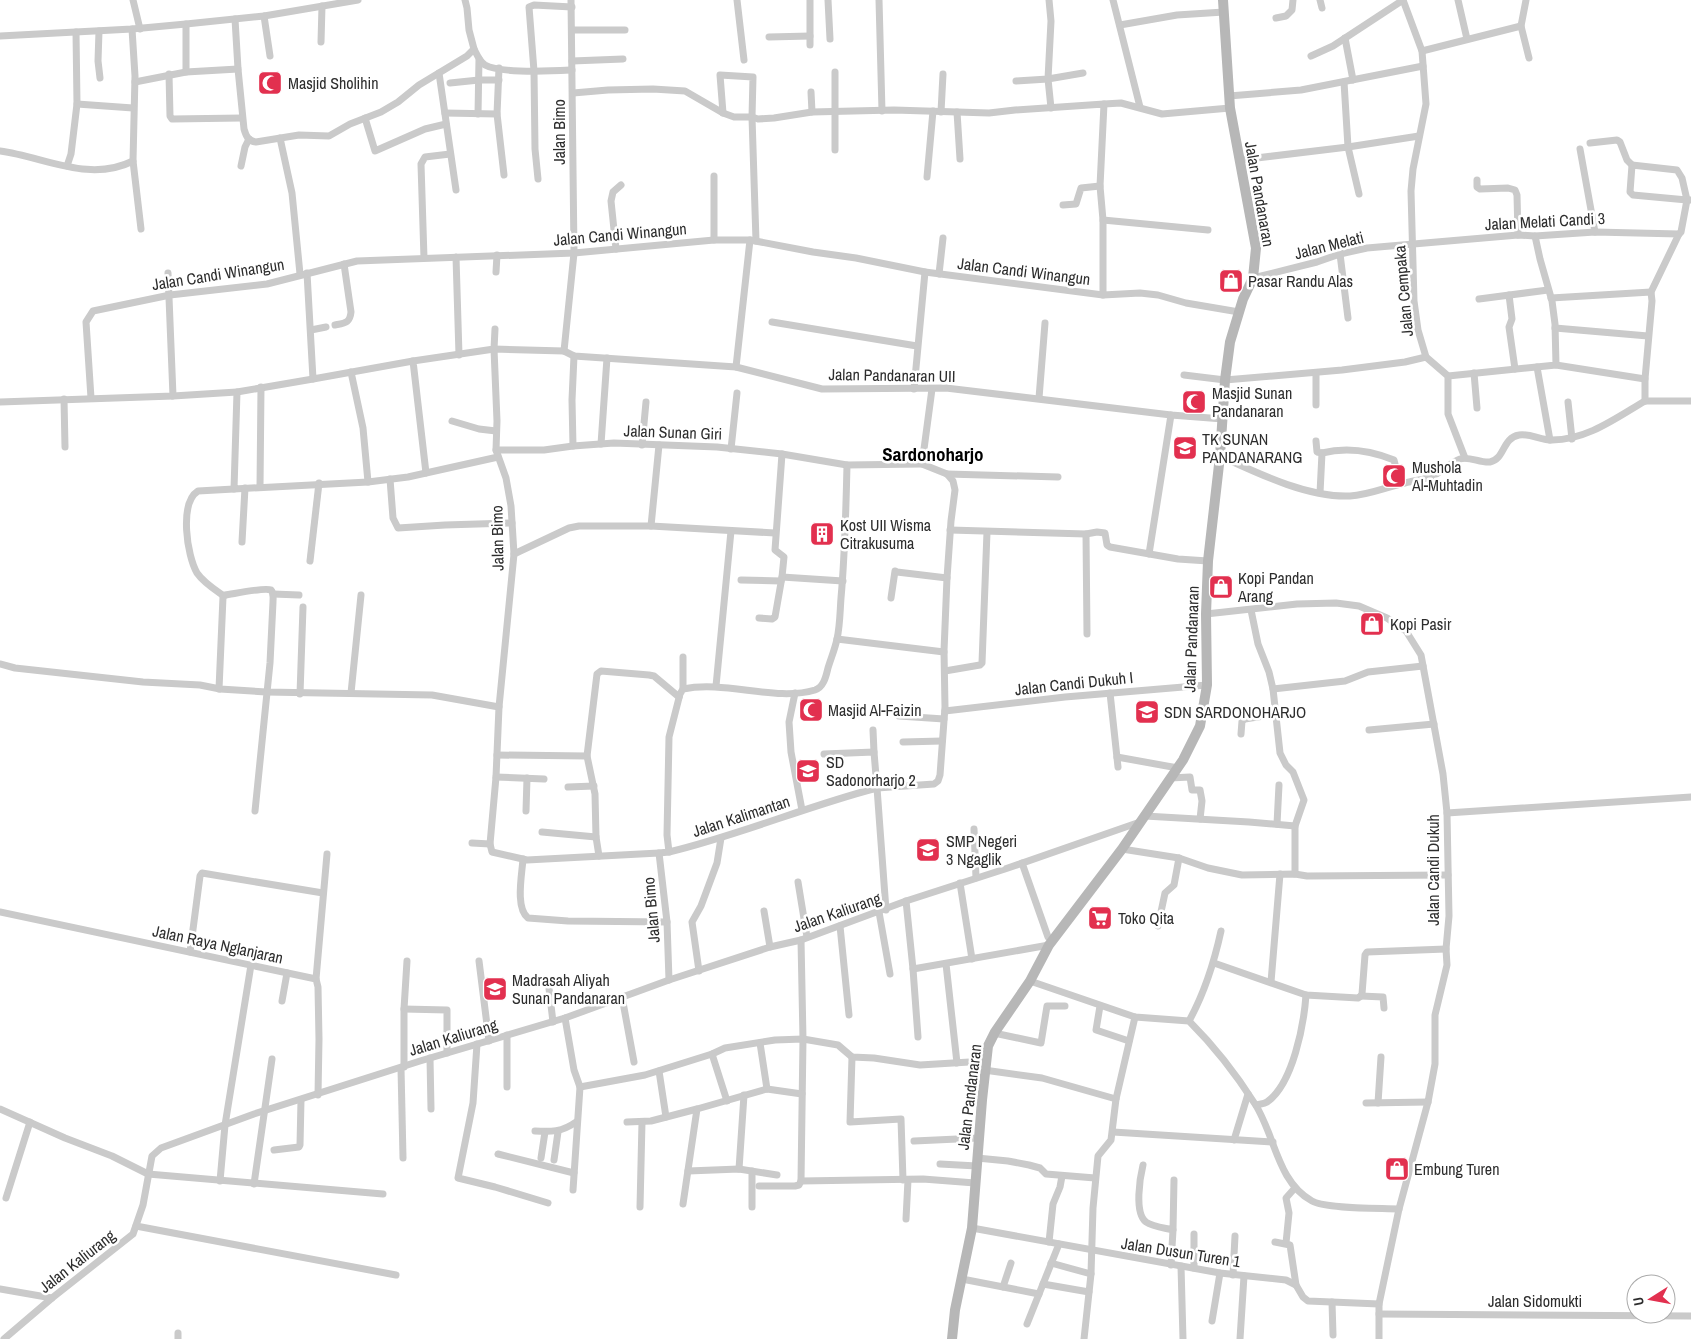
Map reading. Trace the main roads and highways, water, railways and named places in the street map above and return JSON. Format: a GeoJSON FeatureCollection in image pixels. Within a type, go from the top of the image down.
{"type":"FeatureCollection","features":[{"type":"Feature","properties":{"kind":"main road","name":"Jalan Pandanaran"},"geometry":{"type":"LineString","coordinates":[[952,1339],[955,1310],[972,1228],[988,1046],[1030,981],[1048,941],[1122,849],[1178,768],[1200,726],[1206,685],[1208,561],[1220,456],[1225,380],[1230,342],[1239,312],[1254,278],[1256,248],[1230,108],[1223,0]]}},
{"type":"Feature","properties":{"kind":"place","name":"Masjid Sholihin"},"geometry":{"type":"Point","coordinates":[270,83]}},
{"type":"Feature","properties":{"kind":"place","name":"Pasar Randu Alas"},"geometry":{"type":"Point","coordinates":[1231,281]}},
{"type":"Feature","properties":{"kind":"place","name":"Masjid Sunan Pandanaran"},"geometry":{"type":"Point","coordinates":[1194,402]}},
{"type":"Feature","properties":{"kind":"place","name":"TK SUNAN PANDANARANG"},"geometry":{"type":"Point","coordinates":[1185,448]}},
{"type":"Feature","properties":{"kind":"place","name":"Mushola Al-Muhtadin"},"geometry":{"type":"Point","coordinates":[1394,476]}},
{"type":"Feature","properties":{"kind":"place","name":"Kost UII Wisma Citrakusuma"},"geometry":{"type":"Point","coordinates":[822,534]}},
{"type":"Feature","properties":{"kind":"place","name":"Kopi Pandan Arang"},"geometry":{"type":"Point","coordinates":[1221,587]}},
{"type":"Feature","properties":{"kind":"place","name":"Kopi Pasir"},"geometry":{"type":"Point","coordinates":[1372,624]}},
{"type":"Feature","properties":{"kind":"place","name":"Masjid Al-Faizin"},"geometry":{"type":"Point","coordinates":[811,710]}},
{"type":"Feature","properties":{"kind":"place","name":"SDN SARDONOHARJO"},"geometry":{"type":"Point","coordinates":[1147,712]}},
{"type":"Feature","properties":{"kind":"place","name":"SD Sadonorharjo 2"},"geometry":{"type":"Point","coordinates":[808,771]}},
{"type":"Feature","properties":{"kind":"place","name":"SMP Negeri 3 Ngaglik"},"geometry":{"type":"Point","coordinates":[928,850]}},
{"type":"Feature","properties":{"kind":"place","name":"Toko Qita"},"geometry":{"type":"Point","coordinates":[1100,918]}},
{"type":"Feature","properties":{"kind":"place","name":"Madrasah Aliyah Sunan Pandanaran"},"geometry":{"type":"Point","coordinates":[495,989]}},
{"type":"Feature","properties":{"kind":"place","name":"Embung Turen"},"geometry":{"type":"Point","coordinates":[1397,1169]}},
{"type":"Feature","properties":{"kind":"district","name":"Sardonoharjo"},"geometry":{"type":"Point","coordinates":[933,454]}}]}
